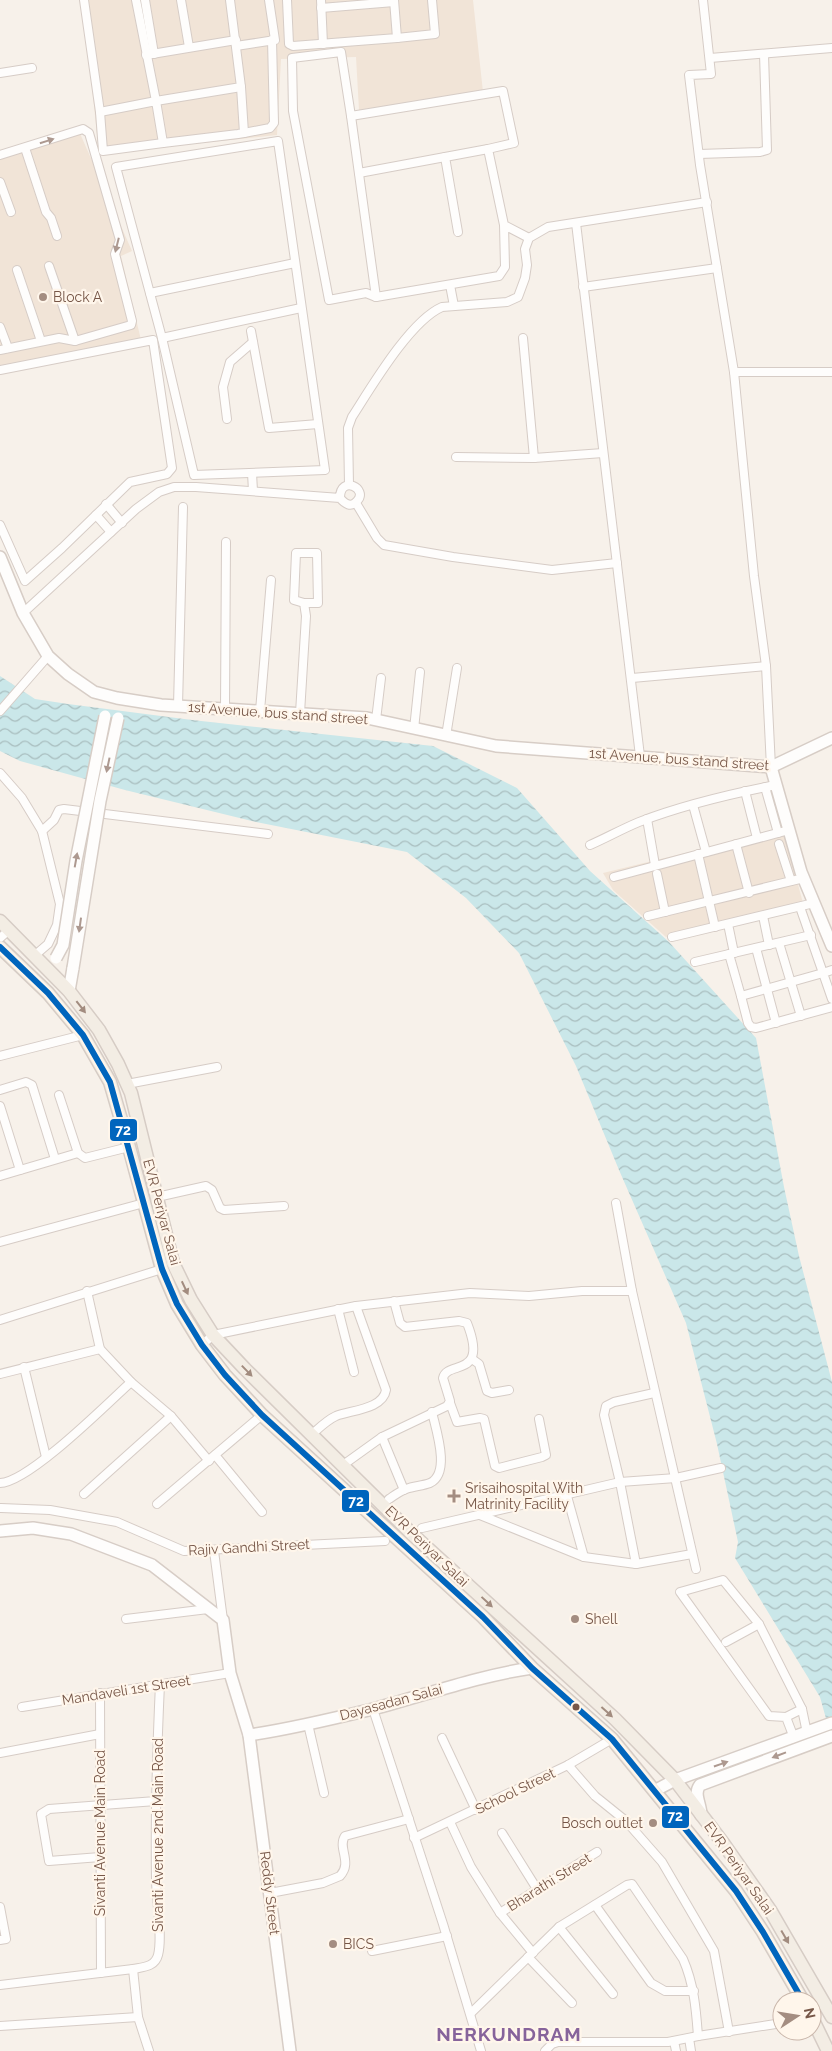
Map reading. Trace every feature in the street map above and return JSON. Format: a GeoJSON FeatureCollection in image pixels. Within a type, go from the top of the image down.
{"type":"FeatureCollection","features":[{"type":"Feature","properties":{"kind":"main road","name":"EVR Periyar Salai"},"geometry":{"type":"LineString","coordinates":[[3,930],[46,967],[99,1030],[131,1093],[173,1263],[191,1300],[213,1335],[245,1370],[343,1464],[412,1534],[615,1719],[675,1780],[770,1910],[831,2015]]}},
{"type":"Feature","properties":{"kind":"main road","name":"EVR Periyar Salai"},"geometry":{"type":"LineString","coordinates":[[0,947],[48,993],[82,1035],[110,1082],[162,1269],[176,1304],[202,1345],[225,1375],[262,1415],[483,1617],[532,1668],[612,1738],[736,1891],[763,1932],[796,1991]]}},
{"type":"Feature","properties":{"kind":"main road"},"geometry":{"type":"LineString","coordinates":[[669,1810],[687,1797]]}},
{"type":"Feature","properties":{"kind":"main road"},"geometry":{"type":"LineString","coordinates":[[822,2039],[828,2051]]}},
{"type":"Feature","properties":{"kind":"street"},"geometry":{"type":"LineString","coordinates":[[84,0],[100,112],[103,151],[270,128],[274,124],[272,40],[275,40],[269,0]]}},
{"type":"Feature","properties":{"kind":"street"},"geometry":{"type":"LineString","coordinates":[[136,0],[150,54]]}},
{"type":"Feature","properties":{"kind":"street"},"geometry":{"type":"LineString","coordinates":[[145,0],[150,54],[163,143]]}},
{"type":"Feature","properties":{"kind":"street"},"geometry":{"type":"LineString","coordinates":[[181,0],[189,46]]}},
{"type":"Feature","properties":{"kind":"street"},"geometry":{"type":"LineString","coordinates":[[230,0],[241,88],[244,133]]}},
{"type":"Feature","properties":{"kind":"street"},"geometry":{"type":"LineString","coordinates":[[286,0],[290,45],[435,34],[432,0]]}},
{"type":"Feature","properties":{"kind":"street"},"geometry":{"type":"LineString","coordinates":[[703,0],[711,74],[689,75],[699,154],[734,372],[754,576],[766,666],[771,786],[784,832],[832,946]]}},
{"type":"Feature","properties":{"kind":"street"},"geometry":{"type":"LineString","coordinates":[[323,44],[321,4],[394,1],[397,38]]}},
{"type":"Feature","properties":{"kind":"street"},"geometry":{"type":"LineString","coordinates":[[150,54],[189,46],[272,40]]}},
{"type":"Feature","properties":{"kind":"street"},"geometry":{"type":"LineString","coordinates":[[710,58],[832,48]]}},
{"type":"Feature","properties":{"kind":"street"},"geometry":{"type":"LineString","coordinates":[[376,297],[341,52],[292,58],[293,111],[329,300],[366,293],[376,297],[499,276],[505,267],[504,225],[488,149]]}},
{"type":"Feature","properties":{"kind":"street"},"geometry":{"type":"LineString","coordinates":[[699,154],[760,152],[767,150],[764,54]]}},
{"type":"Feature","properties":{"kind":"street"},"geometry":{"type":"LineString","coordinates":[[0,73],[32,68]]}},
{"type":"Feature","properties":{"kind":"street"},"geometry":{"type":"LineString","coordinates":[[100,112],[241,88]]}},
{"type":"Feature","properties":{"kind":"street"},"geometry":{"type":"LineString","coordinates":[[351,116],[503,91],[514,143],[359,173]]}},
{"type":"Feature","properties":{"kind":"street"},"geometry":{"type":"LineString","coordinates":[[0,155],[83,129],[89,133],[120,240],[115,254],[132,322],[131,326],[75,341],[59,338],[4,349],[0,326]]}},
{"type":"Feature","properties":{"kind":"street"},"geometry":{"type":"LineString","coordinates":[[278,141],[295,263],[325,470],[194,475],[162,338],[116,167],[278,141]]}},
{"type":"Feature","properties":{"kind":"street"},"geometry":{"type":"LineString","coordinates":[[25,148],[46,212],[51,218],[57,236]]}},
{"type":"Feature","properties":{"kind":"street"},"geometry":{"type":"LineString","coordinates":[[445,157],[458,232]]}},
{"type":"Feature","properties":{"kind":"street"},"geometry":{"type":"LineString","coordinates":[[0,182],[10,212]]}},
{"type":"Feature","properties":{"kind":"street"},"geometry":{"type":"LineString","coordinates":[[349,485],[348,428],[352,417],[391,358],[432,312],[442,307],[507,302],[518,297],[525,278],[527,265],[525,249],[529,238],[548,228],[707,202]]}},
{"type":"Feature","properties":{"kind":"street"},"geometry":{"type":"LineString","coordinates":[[576,223],[640,756]]}},
{"type":"Feature","properties":{"kind":"street"},"geometry":{"type":"LineString","coordinates":[[504,225],[529,238]]}},
{"type":"Feature","properties":{"kind":"street"},"geometry":{"type":"LineString","coordinates":[[150,293],[295,263]]}},
{"type":"Feature","properties":{"kind":"street"},"geometry":{"type":"LineString","coordinates":[[50,266],[75,341]]}},
{"type":"Feature","properties":{"kind":"street"},"geometry":{"type":"LineString","coordinates":[[583,286],[717,268]]}},
{"type":"Feature","properties":{"kind":"street"},"geometry":{"type":"LineString","coordinates":[[17,270],[41,341]]}},
{"type":"Feature","properties":{"kind":"street"},"geometry":{"type":"LineString","coordinates":[[450,285],[454,306]]}},
{"type":"Feature","properties":{"kind":"street"},"geometry":{"type":"LineString","coordinates":[[162,338],[301,308]]}},
{"type":"Feature","properties":{"kind":"street"},"geometry":{"type":"LineString","coordinates":[[251,331],[269,428],[318,424]]}},
{"type":"Feature","properties":{"kind":"street"},"geometry":{"type":"LineString","coordinates":[[523,338],[534,458]]}},
{"type":"Feature","properties":{"kind":"street"},"geometry":{"type":"LineString","coordinates":[[0,370],[153,340],[172,468],[167,474],[130,482],[25,581],[0,525]]}},
{"type":"Feature","properties":{"kind":"street"},"geometry":{"type":"LineString","coordinates":[[227,419],[223,387],[230,362],[253,342]]}},
{"type":"Feature","properties":{"kind":"street"},"geometry":{"type":"LineString","coordinates":[[734,372],[832,372]]}},
{"type":"Feature","properties":{"kind":"street"},"geometry":{"type":"LineString","coordinates":[[456,457],[534,458],[603,453]]}},
{"type":"Feature","properties":{"kind":"street"},"geometry":{"type":"LineString","coordinates":[[252,473],[253,490]]}},
{"type":"Feature","properties":{"kind":"street"},"geometry":{"type":"LineString","coordinates":[[349,485],[355,486],[360,491],[360,498],[356,503],[350,505],[344,503],[340,498],[340,492],[349,485]]}},
{"type":"Feature","properties":{"kind":"street"},"geometry":{"type":"LineString","coordinates":[[23,613],[136,508],[159,492],[174,488],[196,487],[340,498]]}},
{"type":"Feature","properties":{"kind":"street"},"geometry":{"type":"LineString","coordinates":[[356,503],[377,538],[384,545],[453,557],[552,570],[617,563]]}},
{"type":"Feature","properties":{"kind":"street"},"geometry":{"type":"LineString","coordinates":[[106,504],[122,523]]}},
{"type":"Feature","properties":{"kind":"street"},"geometry":{"type":"LineString","coordinates":[[178,706],[184,507]]}},
{"type":"Feature","properties":{"kind":"street"},"geometry":{"type":"LineString","coordinates":[[96,515],[111,532]]}},
{"type":"Feature","properties":{"kind":"street"},"geometry":{"type":"LineString","coordinates":[[225,709],[226,542]]}},
{"type":"Feature","properties":{"kind":"street"},"geometry":{"type":"LineString","coordinates":[[296,553],[316,553],[318,603],[304,603],[294,600],[296,553]]}},
{"type":"Feature","properties":{"kind":"street","name":"1st Avenue, bus stand street"},"geometry":{"type":"LineString","coordinates":[[0,558],[23,613],[48,656],[68,674],[94,692],[121,699],[178,706],[300,713],[376,720],[496,746],[771,767],[832,738]]}},
{"type":"Feature","properties":{"kind":"street"},"geometry":{"type":"LineString","coordinates":[[260,711],[271,580]]}},
{"type":"Feature","properties":{"kind":"street"},"geometry":{"type":"LineString","coordinates":[[300,713],[306,616],[304,603]]}},
{"type":"Feature","properties":{"kind":"street"},"geometry":{"type":"LineString","coordinates":[[0,711],[48,656]]}},
{"type":"Feature","properties":{"kind":"street"},"geometry":{"type":"LineString","coordinates":[[632,678],[766,666]]}},
{"type":"Feature","properties":{"kind":"street"},"geometry":{"type":"LineString","coordinates":[[446,736],[457,668]]}},
{"type":"Feature","properties":{"kind":"street"},"geometry":{"type":"LineString","coordinates":[[414,729],[420,672]]}},
{"type":"Feature","properties":{"kind":"street"},"geometry":{"type":"LineString","coordinates":[[376,720],[381,678]]}},
{"type":"Feature","properties":{"kind":"street"},"geometry":{"type":"LineString","coordinates":[[46,967],[56,958],[63,945],[76,861],[109,696]]}},
{"type":"Feature","properties":{"kind":"street"},"geometry":{"type":"LineString","coordinates":[[68,991],[100,802],[121,699]]}},
{"type":"Feature","properties":{"kind":"street"},"geometry":{"type":"LineString","coordinates":[[0,773],[22,798],[42,831],[60,904],[56,925],[48,944],[34,956]]}},
{"type":"Feature","properties":{"kind":"street"},"geometry":{"type":"LineString","coordinates":[[590,845],[648,819],[745,791],[771,786]]}},
{"type":"Feature","properties":{"kind":"street"},"geometry":{"type":"LineString","coordinates":[[745,791],[757,838]]}},
{"type":"Feature","properties":{"kind":"street"},"geometry":{"type":"LineString","coordinates":[[693,805],[709,903],[715,927]]}},
{"type":"Feature","properties":{"kind":"street"},"geometry":{"type":"LineString","coordinates":[[42,831],[54,820],[59,810],[64,809],[268,834]]}},
{"type":"Feature","properties":{"kind":"street"},"geometry":{"type":"LineString","coordinates":[[648,819],[656,865]]}},
{"type":"Feature","properties":{"kind":"street"},"geometry":{"type":"LineString","coordinates":[[614,877],[784,832]]}},
{"type":"Feature","properties":{"kind":"street"},"geometry":{"type":"LineString","coordinates":[[736,844],[749,893]]}},
{"type":"Feature","properties":{"kind":"street"},"geometry":{"type":"LineString","coordinates":[[779,844],[791,881]]}},
{"type":"Feature","properties":{"kind":"street"},"geometry":{"type":"LineString","coordinates":[[657,874],[665,912]]}},
{"type":"Feature","properties":{"kind":"street"},"geometry":{"type":"LineString","coordinates":[[648,916],[709,903],[804,878]]}},
{"type":"Feature","properties":{"kind":"street"},"geometry":{"type":"LineString","coordinates":[[672,938],[814,903]]}},
{"type":"Feature","properties":{"kind":"street"},"geometry":{"type":"LineString","coordinates":[[800,907],[832,999]]}},
{"type":"Feature","properties":{"kind":"street"},"geometry":{"type":"LineString","coordinates":[[763,916],[769,945]]}},
{"type":"Feature","properties":{"kind":"street"},"geometry":{"type":"LineString","coordinates":[[728,924],[741,996],[748,1023],[751,1027],[776,1023],[832,1007]]}},
{"type":"Feature","properties":{"kind":"street"},"geometry":{"type":"LineString","coordinates":[[695,962],[810,934]]}},
{"type":"Feature","properties":{"kind":"street"},"geometry":{"type":"LineString","coordinates":[[779,943],[801,1016]]}},
{"type":"Feature","properties":{"kind":"street"},"geometry":{"type":"LineString","coordinates":[[756,948],[776,1023]]}},
{"type":"Feature","properties":{"kind":"street"},"geometry":{"type":"LineString","coordinates":[[741,996],[832,970]]}},
{"type":"Feature","properties":{"kind":"street"},"geometry":{"type":"LineString","coordinates":[[0,1056],[82,1035]]}},
{"type":"Feature","properties":{"kind":"street"},"geometry":{"type":"LineString","coordinates":[[127,1084],[217,1067]]}},
{"type":"Feature","properties":{"kind":"street"},"geometry":{"type":"LineString","coordinates":[[0,1090],[26,1082],[32,1085],[55,1159]]}},
{"type":"Feature","properties":{"kind":"street"},"geometry":{"type":"LineString","coordinates":[[59,1095],[78,1152],[85,1158],[129,1146]]}},
{"type":"Feature","properties":{"kind":"street"},"geometry":{"type":"LineString","coordinates":[[0,1106],[4,1132],[20,1170]]}},
{"type":"Feature","properties":{"kind":"street"},"geometry":{"type":"LineString","coordinates":[[0,1176],[78,1152]]}},
{"type":"Feature","properties":{"kind":"street"},"geometry":{"type":"LineString","coordinates":[[157,1197],[206,1186],[212,1190],[220,1208],[224,1210],[284,1206]]}},
{"type":"Feature","properties":{"kind":"street"},"geometry":{"type":"LineString","coordinates":[[0,1242],[144,1203]]}},
{"type":"Feature","properties":{"kind":"street"},"geometry":{"type":"LineString","coordinates":[[616,1203],[632,1291],[654,1393],[676,1478],[696,1570]]}},
{"type":"Feature","properties":{"kind":"street"},"geometry":{"type":"LineString","coordinates":[[0,1320],[87,1291],[162,1269]]}},
{"type":"Feature","properties":{"kind":"street"},"geometry":{"type":"LineString","coordinates":[[87,1291],[100,1349],[131,1382],[171,1416],[209,1461]]}},
{"type":"Feature","properties":{"kind":"street"},"geometry":{"type":"LineString","coordinates":[[202,1345],[213,1335],[338,1309],[394,1301],[432,1299],[470,1293],[530,1296],[582,1291],[632,1291]]}},
{"type":"Feature","properties":{"kind":"street"},"geometry":{"type":"LineString","coordinates":[[394,1301],[400,1323],[405,1327],[459,1321],[467,1323],[474,1354],[472,1359],[461,1368],[446,1371],[443,1374],[443,1378],[457,1422],[484,1419],[495,1466],[499,1468],[545,1456],[539,1419]]}},
{"type":"Feature","properties":{"kind":"street"},"geometry":{"type":"LineString","coordinates":[[311,1435],[334,1417],[380,1402],[384,1398],[386,1390],[356,1306]]}},
{"type":"Feature","properties":{"kind":"street"},"geometry":{"type":"LineString","coordinates":[[338,1309],[354,1372]]}},
{"type":"Feature","properties":{"kind":"street"},"geometry":{"type":"LineString","coordinates":[[0,1374],[100,1349]]}},
{"type":"Feature","properties":{"kind":"street"},"geometry":{"type":"LineString","coordinates":[[472,1359],[479,1364],[487,1391],[492,1393],[509,1390]]}},
{"type":"Feature","properties":{"kind":"street"},"geometry":{"type":"LineString","coordinates":[[24,1367],[46,1457]]}},
{"type":"Feature","properties":{"kind":"street"},"geometry":{"type":"LineString","coordinates":[[0,1484],[12,1481],[46,1457],[131,1382]]}},
{"type":"Feature","properties":{"kind":"street"},"geometry":{"type":"LineString","coordinates":[[636,1564],[620,1482],[604,1416],[606,1406],[614,1402],[654,1393]]}},
{"type":"Feature","properties":{"kind":"street"},"geometry":{"type":"LineString","coordinates":[[343,1464],[382,1437],[450,1403]]}},
{"type":"Feature","properties":{"kind":"street"},"geometry":{"type":"LineString","coordinates":[[389,1499],[404,1490],[431,1482],[441,1470],[439,1441],[432,1412]]}},
{"type":"Feature","properties":{"kind":"street"},"geometry":{"type":"LineString","coordinates":[[157,1504],[262,1415]]}},
{"type":"Feature","properties":{"kind":"street"},"geometry":{"type":"LineString","coordinates":[[84,1494],[171,1416]]}},
{"type":"Feature","properties":{"kind":"street"},"geometry":{"type":"LineString","coordinates":[[382,1437],[404,1490]]}},
{"type":"Feature","properties":{"kind":"street"},"geometry":{"type":"LineString","coordinates":[[215,1455],[262,1512]]}},
{"type":"Feature","properties":{"kind":"street"},"geometry":{"type":"LineString","coordinates":[[422,1528],[567,1496],[620,1482],[676,1478],[721,1468]]}},
{"type":"Feature","properties":{"kind":"street"},"geometry":{"type":"LineString","coordinates":[[567,1496],[584,1557]]}},
{"type":"Feature","properties":{"kind":"street","name":"Rajiv Gandhi Street"},"geometry":{"type":"LineString","coordinates":[[1,1508],[50,1510],[117,1522],[184,1551],[385,1541]]}},
{"type":"Feature","properties":{"kind":"street"},"geometry":{"type":"LineString","coordinates":[[480,1515],[584,1557],[636,1564],[692,1554]]}},
{"type":"Feature","properties":{"kind":"street"},"geometry":{"type":"LineString","coordinates":[[0,1531],[33,1528],[71,1534],[152,1566],[223,1620]]}},
{"type":"Feature","properties":{"kind":"street"},"geometry":{"type":"LineString","coordinates":[[214,1551],[223,1620]]}},
{"type":"Feature","properties":{"kind":"street"},"geometry":{"type":"LineString","coordinates":[[802,1708],[786,1717],[769,1716],[680,1592],[723,1580],[759,1624],[802,1708],[807,1733]]}},
{"type":"Feature","properties":{"kind":"street"},"geometry":{"type":"LineString","coordinates":[[126,1619],[208,1609]]}},
{"type":"Feature","properties":{"kind":"street","name":"Reddy Street"},"geometry":{"type":"LineString","coordinates":[[223,1620],[230,1673],[250,1735],[290,2051]]}},
{"type":"Feature","properties":{"kind":"street"},"geometry":{"type":"LineString","coordinates":[[726,1642],[759,1624]]}},
{"type":"Feature","properties":{"kind":"street","name":"Dayasadan Salai"},"geometry":{"type":"LineString","coordinates":[[250,1735],[373,1709],[495,1674],[532,1668]]}},
{"type":"Feature","properties":{"kind":"street","name":"Mandaveli 1st Street"},"geometry":{"type":"LineString","coordinates":[[22,1707],[230,1673]]}},
{"type":"Feature","properties":{"kind":"street","name":"Sivanti Avenue 2nd Main Road"},"geometry":{"type":"LineString","coordinates":[[0,1985],[133,1969],[148,1966],[156,1961],[158,1955],[156,1801],[160,1684]]}},
{"type":"Feature","properties":{"kind":"street","name":"Sivanti Avenue Main Road"},"geometry":{"type":"LineString","coordinates":[[100,1694],[101,1973]]}},
{"type":"Feature","properties":{"kind":"street"},"geometry":{"type":"LineString","coordinates":[[373,1709],[447,1936],[481,2051]]}},
{"type":"Feature","properties":{"kind":"street"},"geometry":{"type":"LineString","coordinates":[[786,1717],[794,1738]]}},
{"type":"Feature","properties":{"kind":"street"},"geometry":{"type":"LineString","coordinates":[[308,1724],[324,1793]]}},
{"type":"Feature","properties":{"kind":"street"},"geometry":{"type":"LineString","coordinates":[[656,1790],[675,1780],[807,1733],[828,1731]]}},
{"type":"Feature","properties":{"kind":"street"},"geometry":{"type":"LineString","coordinates":[[701,1815],[701,1807],[697,1796],[697,1790],[700,1785],[828,1731]]}},
{"type":"Feature","properties":{"kind":"street"},"geometry":{"type":"LineString","coordinates":[[0,1753],[100,1734]]}},
{"type":"Feature","properties":{"kind":"street"},"geometry":{"type":"LineString","coordinates":[[442,1738],[476,1810]]}},
{"type":"Feature","properties":{"kind":"street","name":"School Street"},"geometry":{"type":"LineString","coordinates":[[414,1838],[568,1765],[612,1738]]}},
{"type":"Feature","properties":{"kind":"street"},"geometry":{"type":"LineString","coordinates":[[568,1765],[595,1796],[626,1821],[667,1870],[714,1951],[730,2032]]}},
{"type":"Feature","properties":{"kind":"street"},"geometry":{"type":"LineString","coordinates":[[100,1857],[49,1861],[41,1814],[49,1809],[156,1801]]}},
{"type":"Feature","properties":{"kind":"street"},"geometry":{"type":"LineString","coordinates":[[270,1893],[323,1883],[340,1876],[346,1866],[343,1842],[345,1836],[408,1819]]}},
{"type":"Feature","properties":{"kind":"street"},"geometry":{"type":"LineString","coordinates":[[450,1822],[471,1867],[500,1913],[530,1955],[572,2003]]}},
{"type":"Feature","properties":{"kind":"street"},"geometry":{"type":"LineString","coordinates":[[502,1833],[537,1889]]}},
{"type":"Feature","properties":{"kind":"street","name":"Bharathi Street"},"geometry":{"type":"LineString","coordinates":[[500,1913],[597,1852]]}},
{"type":"Feature","properties":{"kind":"street"},"geometry":{"type":"LineString","coordinates":[[471,2013],[559,1927],[627,1885],[632,1884],[682,1959],[694,1991],[698,2036]]}},
{"type":"Feature","properties":{"kind":"street"},"geometry":{"type":"LineString","coordinates":[[595,1905],[650,1983],[665,1991],[694,1991]]}},
{"type":"Feature","properties":{"kind":"street"},"geometry":{"type":"LineString","coordinates":[[0,1907],[3,1940]]}},
{"type":"Feature","properties":{"kind":"street"},"geometry":{"type":"LineString","coordinates":[[559,1927],[613,1994]]}},
{"type":"Feature","properties":{"kind":"street"},"geometry":{"type":"LineString","coordinates":[[372,1951],[447,1936]]}},
{"type":"Feature","properties":{"kind":"street"},"geometry":{"type":"LineString","coordinates":[[133,1969],[138,2017],[149,2051]]}},
{"type":"Feature","properties":{"kind":"street"},"geometry":{"type":"LineString","coordinates":[[0,2026],[138,2017]]}},
{"type":"Feature","properties":{"kind":"street"},"geometry":{"type":"LineString","coordinates":[[546,2051],[552,2044],[558,2042],[674,2041],[772,2025]]}},
{"type":"Feature","properties":{"kind":"street"},"geometry":{"type":"LineString","coordinates":[[689,2038],[691,2051]]}},
{"type":"Feature","properties":{"kind":"street"},"geometry":{"type":"LineString","coordinates":[[674,2041],[676,2051]]}},
{"type":"Feature","properties":{"kind":"shaded area"},"geometry":{"type":"Polygon","coordinates":[[[83,0],[473,0],[483,92],[359,110],[356,57],[281,59],[277,135],[99,154],[83,0]]]}},
{"type":"Feature","properties":{"kind":"shaded area"},"geometry":{"type":"Polygon","coordinates":[[[78,129],[132,251],[121,256],[141,340],[0,367],[0,153],[78,129]]]}},
{"type":"Feature","properties":{"kind":"shaded area"},"geometry":{"type":"Polygon","coordinates":[[[783,829],[803,903],[666,937],[613,890],[603,873],[783,829]]]}},
{"type":"Feature","properties":{"kind":"water"},"geometry":{"type":"Polygon","coordinates":[[[0,676],[35,699],[192,720],[433,746],[517,788],[590,871],[669,942],[756,1038],[799,1256],[832,1382],[832,1740],[820,1697],[735,1558],[738,1542],[717,1444],[686,1323],[576,1066],[519,953],[466,898],[407,852],[256,822],[125,790],[20,761],[0,751],[0,676]]]}},
{"type":"Feature","properties":{"kind":"transit line","name":"72"},"geometry":{"type":"LineString","coordinates":[[0,947],[48,993],[83,1035],[110,1082],[162,1269],[177,1304],[202,1345],[225,1375],[262,1415],[483,1617],[532,1668],[612,1739],[736,1891],[763,1932],[797,1991]]}},
{"type":"Feature","properties":{"kind":"place","name":"Block A"},"geometry":{"type":"Point","coordinates":[43,297]}},
{"type":"Feature","properties":{"kind":"place","name":"Srisaihospital With Matrinity Facility"},"geometry":{"type":"Point","coordinates":[454,1496]}},
{"type":"Feature","properties":{"kind":"place","name":"Shell"},"geometry":{"type":"Point","coordinates":[575,1619]}},
{"type":"Feature","properties":{"kind":"place","name":"Bosch outlet"},"geometry":{"type":"Point","coordinates":[653,1823]}},
{"type":"Feature","properties":{"kind":"place","name":"BICS"},"geometry":{"type":"Point","coordinates":[333,1944]}},
{"type":"Feature","properties":{"kind":"district","name":"NERKUNDRAM"},"geometry":{"type":"Point","coordinates":[509,2034]}}]}
